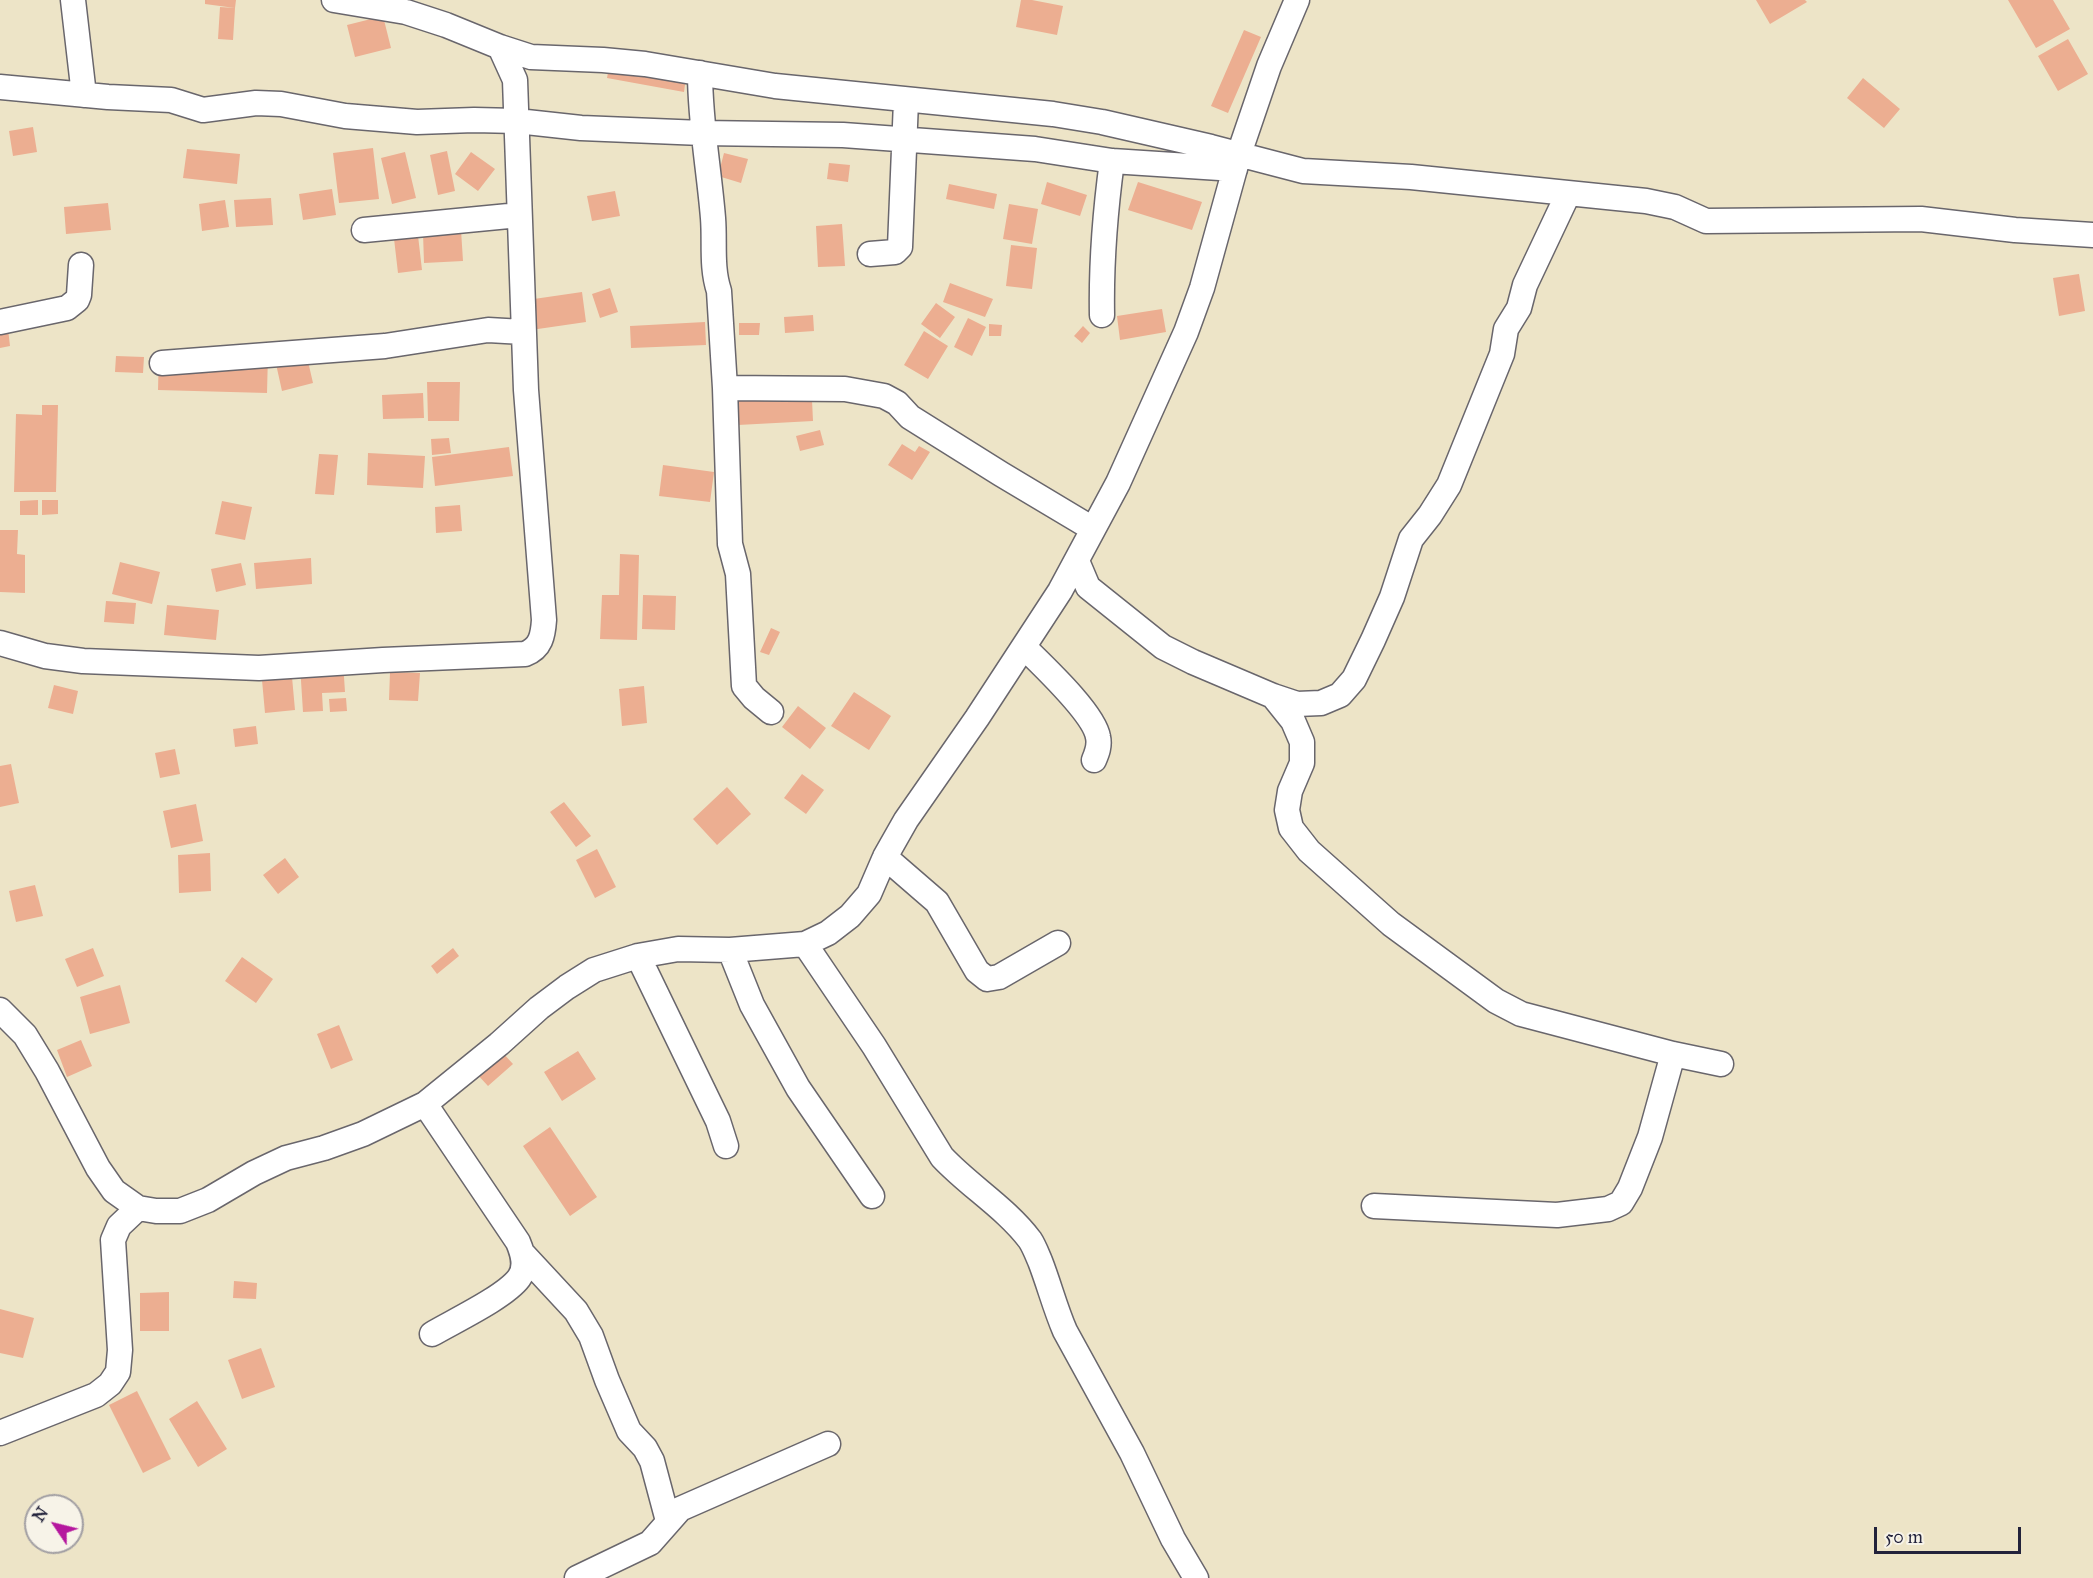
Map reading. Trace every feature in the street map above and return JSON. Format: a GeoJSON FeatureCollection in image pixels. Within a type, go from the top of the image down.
{"type":"FeatureCollection","features":[{"type":"Feature","properties":{"kind":"street"},"geometry":{"type":"LineString","coordinates":[[73,0],[84,95]]}},
{"type":"Feature","properties":{"kind":"street"},"geometry":{"type":"LineString","coordinates":[[334,0],[406,12],[531,57],[645,64],[775,86],[1053,114],[1102,122],[1237,162]]}},
{"type":"Feature","properties":{"kind":"street"},"geometry":{"type":"LineString","coordinates":[[1,1014],[25,1035],[47,1071],[98,1168],[114,1191],[138,1208],[180,1211],[208,1200],[254,1173],[286,1158],[324,1149],[363,1134],[425,1104],[567,987],[594,970],[638,956],[678,949],[730,950],[805,944],[828,933],[850,916],[869,894],[885,857],[912,811],[1060,591],[1118,483],[1186,332],[1202,288],[1237,162],[1269,66],[1297,0]]}},
{"type":"Feature","properties":{"kind":"street"},"geometry":{"type":"LineString","coordinates":[[0,643],[45,656],[83,662],[259,668],[525,654],[536,648],[543,637],[544,620],[525,390],[515,80],[500,47]]}},
{"type":"Feature","properties":{"kind":"street"},"geometry":{"type":"LineString","coordinates":[[515,80],[531,57]]}},
{"type":"Feature","properties":{"kind":"street"},"geometry":{"type":"LineString","coordinates":[[700,73],[702,133],[711,196],[715,281],[719,291],[730,544],[738,574],[744,686],[771,712]]}},
{"type":"Feature","properties":{"kind":"street"},"geometry":{"type":"LineString","coordinates":[[0,87],[171,100],[203,110],[256,103],[281,104],[345,116],[391,120],[516,121],[581,128],[843,135],[1035,149],[1112,161],[1237,162],[1303,171],[1411,177],[1663,204],[1707,221],[1921,219],[2016,230],[2093,235]]}},
{"type":"Feature","properties":{"kind":"street"},"geometry":{"type":"LineString","coordinates":[[870,254],[895,252],[900,247],[906,101]]}},
{"type":"Feature","properties":{"kind":"street"},"geometry":{"type":"LineString","coordinates":[[1102,315],[1103,223],[1112,161]]}},
{"type":"Feature","properties":{"kind":"street"},"geometry":{"type":"LineString","coordinates":[[1536,190],[1555,220]]}},
{"type":"Feature","properties":{"kind":"street"},"geometry":{"type":"LineString","coordinates":[[1077,561],[1088,587],[1163,647],[1193,662],[1297,704],[1321,703],[1340,695],[1354,679],[1392,597],[1411,539],[1449,485],[1502,354],[1506,329],[1519,308],[1525,285],[1568,194]]}},
{"type":"Feature","properties":{"kind":"street"},"geometry":{"type":"LineString","coordinates":[[363,230],[519,215]]}},
{"type":"Feature","properties":{"kind":"street"},"geometry":{"type":"LineString","coordinates":[[0,322],[67,308],[79,295],[81,265]]}},
{"type":"Feature","properties":{"kind":"street"},"geometry":{"type":"LineString","coordinates":[[162,363],[385,346],[488,330],[523,333]]}},
{"type":"Feature","properties":{"kind":"street"},"geometry":{"type":"LineString","coordinates":[[725,388],[845,389],[884,396],[897,403],[910,417],[1094,529]]}},
{"type":"Feature","properties":{"kind":"street"},"geometry":{"type":"LineString","coordinates":[[1060,591],[1088,587]]}},
{"type":"Feature","properties":{"kind":"street"},"geometry":{"type":"LineString","coordinates":[[1024,647],[1071,695],[1094,727],[1098,737],[1098,749],[1094,760]]}},
{"type":"Feature","properties":{"kind":"street"},"geometry":{"type":"LineString","coordinates":[[1273,696],[1293,721],[1302,742],[1302,763],[1290,791],[1287,810],[1291,828],[1309,851],[1382,917],[1496,1001],[1521,1014],[1721,1064]]}},
{"type":"Feature","properties":{"kind":"street"},"geometry":{"type":"LineString","coordinates":[[885,857],[937,902],[977,971],[987,979],[999,978],[1058,943]]}},
{"type":"Feature","properties":{"kind":"street"},"geometry":{"type":"LineString","coordinates":[[805,944],[874,1046],[942,1157],[956,1173],[1015,1223],[1031,1242],[1050,1285],[1065,1331],[1132,1453],[1173,1539],[1196,1578]]}},
{"type":"Feature","properties":{"kind":"street"},"geometry":{"type":"LineString","coordinates":[[730,950],[752,1005],[798,1088],[872,1196]]}},
{"type":"Feature","properties":{"kind":"street"},"geometry":{"type":"LineString","coordinates":[[638,956],[718,1120],[726,1146]]}},
{"type":"Feature","properties":{"kind":"street"},"geometry":{"type":"LineString","coordinates":[[1374,1206],[1557,1215],[1608,1209],[1621,1203],[1630,1188],[1650,1137],[1674,1054]]}},
{"type":"Feature","properties":{"kind":"street"},"geometry":{"type":"LineString","coordinates":[[425,1104],[518,1242],[524,1255],[576,1311],[591,1336],[629,1431],[645,1448],[652,1461],[668,1521]]}},
{"type":"Feature","properties":{"kind":"street"},"geometry":{"type":"LineString","coordinates":[[0,1433],[96,1395],[111,1384],[118,1372],[120,1350],[113,1240],[119,1226],[138,1208]]}},
{"type":"Feature","properties":{"kind":"street"},"geometry":{"type":"LineString","coordinates":[[432,1334],[498,1296],[520,1277],[524,1266],[524,1255]]}},
{"type":"Feature","properties":{"kind":"street"},"geometry":{"type":"LineString","coordinates":[[577,1578],[650,1543],[680,1509],[828,1444]]}},
{"type":"Feature","properties":{"kind":"building"},"geometry":{"type":"Polygon","coordinates":[[[205,0],[236,0],[235,8],[205,4],[205,0]]]}},
{"type":"Feature","properties":{"kind":"building"},"geometry":{"type":"Polygon","coordinates":[[[1021,0],[1063,6],[1057,35],[1016,27],[1021,0]]]}},
{"type":"Feature","properties":{"kind":"building"},"geometry":{"type":"Polygon","coordinates":[[[1756,0],[1805,0],[1807,2],[1770,24],[1756,0]]]}},
{"type":"Feature","properties":{"kind":"building"},"geometry":{"type":"Polygon","coordinates":[[[2008,0],[2053,0],[2070,29],[2036,48],[2008,0]]]}},
{"type":"Feature","properties":{"kind":"building"},"geometry":{"type":"Polygon","coordinates":[[[220,7],[235,8],[233,40],[218,39],[220,7]]]}},
{"type":"Feature","properties":{"kind":"building"},"geometry":{"type":"Polygon","coordinates":[[[383,16],[391,48],[355,57],[347,25],[383,16]]]}},
{"type":"Feature","properties":{"kind":"building"},"geometry":{"type":"Polygon","coordinates":[[[1244,30],[1261,37],[1228,113],[1211,106],[1244,30]]]}},
{"type":"Feature","properties":{"kind":"building"},"geometry":{"type":"Polygon","coordinates":[[[2068,39],[2088,74],[2058,91],[2038,56],[2068,39]]]}},
{"type":"Feature","properties":{"kind":"building"},"geometry":{"type":"Polygon","coordinates":[[[611,56],[687,70],[684,92],[607,78],[611,56]]]}},
{"type":"Feature","properties":{"kind":"building"},"geometry":{"type":"Polygon","coordinates":[[[1863,78],[1900,109],[1884,128],[1847,98],[1863,78]]]}},
{"type":"Feature","properties":{"kind":"building"},"geometry":{"type":"Polygon","coordinates":[[[33,127],[37,152],[13,156],[9,131],[33,127]]]}},
{"type":"Feature","properties":{"kind":"building"},"geometry":{"type":"Polygon","coordinates":[[[373,148],[379,199],[339,203],[333,153],[373,148]]]}},
{"type":"Feature","properties":{"kind":"building"},"geometry":{"type":"Polygon","coordinates":[[[187,149],[240,154],[237,184],[183,178],[187,149]]]}},
{"type":"Feature","properties":{"kind":"building"},"geometry":{"type":"Polygon","coordinates":[[[447,151],[455,191],[438,195],[430,155],[447,151]]]}},
{"type":"Feature","properties":{"kind":"building"},"geometry":{"type":"Polygon","coordinates":[[[405,152],[416,198],[392,204],[381,158],[405,152]]]}},
{"type":"Feature","properties":{"kind":"building"},"geometry":{"type":"Polygon","coordinates":[[[471,152],[495,169],[478,191],[455,174],[471,152]]]}},
{"type":"Feature","properties":{"kind":"building"},"geometry":{"type":"Polygon","coordinates":[[[724,153],[748,159],[741,183],[718,176],[724,153]]]}},
{"type":"Feature","properties":{"kind":"building"},"geometry":{"type":"Polygon","coordinates":[[[829,163],[850,165],[848,182],[827,179],[829,163]]]}},
{"type":"Feature","properties":{"kind":"building"},"geometry":{"type":"Polygon","coordinates":[[[1047,182],[1087,195],[1080,216],[1041,204],[1047,182]]]}},
{"type":"Feature","properties":{"kind":"building"},"geometry":{"type":"Polygon","coordinates":[[[1138,182],[1202,202],[1192,230],[1128,210],[1138,182]]]}},
{"type":"Feature","properties":{"kind":"building"},"geometry":{"type":"Polygon","coordinates":[[[949,184],[997,194],[994,209],[946,199],[949,184]]]}},
{"type":"Feature","properties":{"kind":"building"},"geometry":{"type":"Polygon","coordinates":[[[332,189],[336,215],[303,220],[299,194],[332,189]]]}},
{"type":"Feature","properties":{"kind":"building"},"geometry":{"type":"Polygon","coordinates":[[[615,191],[620,216],[592,221],[587,196],[615,191]]]}},
{"type":"Feature","properties":{"kind":"building"},"geometry":{"type":"Polygon","coordinates":[[[271,198],[273,225],[236,227],[234,200],[271,198]]]}},
{"type":"Feature","properties":{"kind":"building"},"geometry":{"type":"Polygon","coordinates":[[[225,200],[229,227],[202,231],[199,204],[225,200]]]}},
{"type":"Feature","properties":{"kind":"building"},"geometry":{"type":"Polygon","coordinates":[[[108,203],[111,230],[66,234],[64,207],[108,203]]]}},
{"type":"Feature","properties":{"kind":"building"},"geometry":{"type":"Polygon","coordinates":[[[1009,204],[1038,209],[1032,244],[1003,239],[1009,204]]]}},
{"type":"Feature","properties":{"kind":"building"},"geometry":{"type":"Polygon","coordinates":[[[842,224],[845,266],[818,267],[816,226],[842,224]]]}},
{"type":"Feature","properties":{"kind":"building"},"geometry":{"type":"Polygon","coordinates":[[[417,227],[422,270],[398,273],[393,230],[417,227]]]}},
{"type":"Feature","properties":{"kind":"building"},"geometry":{"type":"Polygon","coordinates":[[[461,230],[463,261],[424,263],[423,233],[461,230]]]}},
{"type":"Feature","properties":{"kind":"building"},"geometry":{"type":"Polygon","coordinates":[[[1011,245],[1037,248],[1032,289],[1006,286],[1011,245]]]}},
{"type":"Feature","properties":{"kind":"building"},"geometry":{"type":"Polygon","coordinates":[[[2079,274],[2085,311],[2059,316],[2053,278],[2079,274]]]}},
{"type":"Feature","properties":{"kind":"building"},"geometry":{"type":"Polygon","coordinates":[[[950,283],[993,299],[985,317],[943,302],[950,283]]]}},
{"type":"Feature","properties":{"kind":"building"},"geometry":{"type":"Polygon","coordinates":[[[610,288],[618,312],[600,318],[592,294],[610,288]]]}},
{"type":"Feature","properties":{"kind":"building"},"geometry":{"type":"Polygon","coordinates":[[[582,292],[586,322],[531,330],[527,300],[582,292]]]}},
{"type":"Feature","properties":{"kind":"building"},"geometry":{"type":"Polygon","coordinates":[[[936,303],[955,317],[940,338],[921,324],[936,303]]]}},
{"type":"Feature","properties":{"kind":"building"},"geometry":{"type":"Polygon","coordinates":[[[1162,309],[1166,332],[1120,340],[1117,316],[1162,309]]]}},
{"type":"Feature","properties":{"kind":"building"},"geometry":{"type":"Polygon","coordinates":[[[813,315],[814,331],[785,333],[784,317],[813,315]]]}},
{"type":"Feature","properties":{"kind":"building"},"geometry":{"type":"Polygon","coordinates":[[[968,318],[986,327],[972,356],[954,347],[968,318]]]}},
{"type":"Feature","properties":{"kind":"building"},"geometry":{"type":"Polygon","coordinates":[[[7,320],[10,346],[0,348],[0,321],[7,320]]]}},
{"type":"Feature","properties":{"kind":"building"},"geometry":{"type":"Polygon","coordinates":[[[705,322],[706,345],[631,348],[630,326],[705,322]]]}},
{"type":"Feature","properties":{"kind":"building"},"geometry":{"type":"Polygon","coordinates":[[[739,323],[760,323],[759,335],[739,335],[739,323]]]}},
{"type":"Feature","properties":{"kind":"building"},"geometry":{"type":"Polygon","coordinates":[[[989,324],[1002,325],[1001,336],[989,336],[989,324]]]}},
{"type":"Feature","properties":{"kind":"building"},"geometry":{"type":"Polygon","coordinates":[[[1083,326],[1090,333],[1082,343],[1074,336],[1083,326]]]}},
{"type":"Feature","properties":{"kind":"building"},"geometry":{"type":"Polygon","coordinates":[[[924,331],[948,346],[928,379],[904,365],[924,331]]]}},
{"type":"Feature","properties":{"kind":"building"},"geometry":{"type":"Polygon","coordinates":[[[159,351],[268,354],[267,393],[158,390],[159,351]]]}},
{"type":"Feature","properties":{"kind":"building"},"geometry":{"type":"Polygon","coordinates":[[[116,356],[144,357],[143,373],[115,372],[116,356]]]}},
{"type":"Feature","properties":{"kind":"building"},"geometry":{"type":"Polygon","coordinates":[[[307,357],[313,383],[282,391],[276,364],[307,357]]]}},
{"type":"Feature","properties":{"kind":"building"},"geometry":{"type":"Polygon","coordinates":[[[811,379],[813,421],[738,425],[737,398],[811,379]]]}},
{"type":"Feature","properties":{"kind":"building"},"geometry":{"type":"Polygon","coordinates":[[[427,382],[460,382],[459,421],[428,421],[427,382]]]}},
{"type":"Feature","properties":{"kind":"building"},"geometry":{"type":"Polygon","coordinates":[[[423,393],[424,418],[383,419],[382,395],[423,393]]]}},
{"type":"Feature","properties":{"kind":"building"},"geometry":{"type":"Polygon","coordinates":[[[42,405],[58,405],[56,492],[14,492],[16,414],[42,415],[42,405]]]}},
{"type":"Feature","properties":{"kind":"building"},"geometry":{"type":"Polygon","coordinates":[[[820,430],[824,445],[800,451],[796,436],[820,430]]]}},
{"type":"Feature","properties":{"kind":"building"},"geometry":{"type":"Polygon","coordinates":[[[449,438],[451,453],[432,455],[431,439],[449,438]]]}},
{"type":"Feature","properties":{"kind":"building"},"geometry":{"type":"Polygon","coordinates":[[[902,444],[915,452],[919,446],[930,452],[912,480],[888,465],[902,444]]]}},
{"type":"Feature","properties":{"kind":"building"},"geometry":{"type":"Polygon","coordinates":[[[509,447],[513,476],[435,486],[432,457],[509,447]]]}},
{"type":"Feature","properties":{"kind":"building"},"geometry":{"type":"Polygon","coordinates":[[[368,453],[425,456],[423,488],[367,485],[368,453]]]}},
{"type":"Feature","properties":{"kind":"building"},"geometry":{"type":"Polygon","coordinates":[[[319,454],[338,455],[334,495],[315,494],[319,454]]]}},
{"type":"Feature","properties":{"kind":"building"},"geometry":{"type":"Polygon","coordinates":[[[663,465],[714,472],[710,502],[659,496],[663,465]]]}},
{"type":"Feature","properties":{"kind":"building"},"geometry":{"type":"Polygon","coordinates":[[[38,500],[38,515],[20,515],[20,501],[38,500]]]}},
{"type":"Feature","properties":{"kind":"building"},"geometry":{"type":"Polygon","coordinates":[[[42,500],[58,500],[58,514],[42,515],[42,500]]]}},
{"type":"Feature","properties":{"kind":"building"},"geometry":{"type":"Polygon","coordinates":[[[222,501],[252,507],[245,540],[215,534],[222,501]]]}},
{"type":"Feature","properties":{"kind":"building"},"geometry":{"type":"Polygon","coordinates":[[[460,505],[462,531],[436,533],[435,507],[460,505]]]}},
{"type":"Feature","properties":{"kind":"building"},"geometry":{"type":"Polygon","coordinates":[[[0,530],[18,530],[17,554],[25,555],[25,593],[0,592],[0,530]]]}},
{"type":"Feature","properties":{"kind":"building"},"geometry":{"type":"Polygon","coordinates":[[[620,554],[639,555],[637,640],[600,639],[602,595],[619,595],[620,554]]]}},
{"type":"Feature","properties":{"kind":"building"},"geometry":{"type":"Polygon","coordinates":[[[311,558],[312,584],[256,589],[254,563],[311,558]]]}},
{"type":"Feature","properties":{"kind":"building"},"geometry":{"type":"Polygon","coordinates":[[[120,562],[160,572],[152,604],[112,594],[120,562]]]}},
{"type":"Feature","properties":{"kind":"building"},"geometry":{"type":"Polygon","coordinates":[[[241,563],[246,585],[216,592],[211,569],[241,563]]]}},
{"type":"Feature","properties":{"kind":"building"},"geometry":{"type":"Polygon","coordinates":[[[643,595],[676,596],[675,630],[642,629],[643,595]]]}},
{"type":"Feature","properties":{"kind":"building"},"geometry":{"type":"Polygon","coordinates":[[[106,601],[136,603],[134,624],[104,622],[106,601]]]}},
{"type":"Feature","properties":{"kind":"building"},"geometry":{"type":"Polygon","coordinates":[[[167,605],[219,610],[216,640],[164,635],[167,605]]]}},
{"type":"Feature","properties":{"kind":"building"},"geometry":{"type":"Polygon","coordinates":[[[771,628],[780,632],[769,655],[760,652],[771,628]]]}},
{"type":"Feature","properties":{"kind":"building"},"geometry":{"type":"Polygon","coordinates":[[[343,662],[345,692],[322,693],[323,711],[303,712],[300,665],[343,662]]]}},
{"type":"Feature","properties":{"kind":"building"},"geometry":{"type":"Polygon","coordinates":[[[291,666],[295,710],[265,713],[261,669],[291,666]]]}},
{"type":"Feature","properties":{"kind":"building"},"geometry":{"type":"Polygon","coordinates":[[[390,672],[420,673],[418,701],[389,700],[390,672]]]}},
{"type":"Feature","properties":{"kind":"building"},"geometry":{"type":"Polygon","coordinates":[[[54,685],[78,691],[73,714],[48,708],[54,685]]]}},
{"type":"Feature","properties":{"kind":"building"},"geometry":{"type":"Polygon","coordinates":[[[644,686],[647,723],[622,726],[619,689],[644,686]]]}},
{"type":"Feature","properties":{"kind":"building"},"geometry":{"type":"Polygon","coordinates":[[[854,692],[891,716],[869,750],[831,726],[854,692]]]}},
{"type":"Feature","properties":{"kind":"building"},"geometry":{"type":"Polygon","coordinates":[[[346,698],[347,711],[330,712],[329,699],[346,698]]]}},
{"type":"Feature","properties":{"kind":"building"},"geometry":{"type":"Polygon","coordinates":[[[798,706],[826,728],[810,749],[782,727],[798,706]]]}},
{"type":"Feature","properties":{"kind":"building"},"geometry":{"type":"Polygon","coordinates":[[[256,726],[258,744],[235,747],[233,729],[256,726]]]}},
{"type":"Feature","properties":{"kind":"building"},"geometry":{"type":"Polygon","coordinates":[[[175,749],[180,774],[160,778],[155,753],[175,749]]]}},
{"type":"Feature","properties":{"kind":"building"},"geometry":{"type":"Polygon","coordinates":[[[11,764],[19,803],[0,807],[0,766],[11,764]]]}},
{"type":"Feature","properties":{"kind":"building"},"geometry":{"type":"Polygon","coordinates":[[[802,774],[824,790],[806,814],[784,798],[802,774]]]}},
{"type":"Feature","properties":{"kind":"building"},"geometry":{"type":"Polygon","coordinates":[[[727,787],[751,814],[717,845],[693,819],[727,787]]]}},
{"type":"Feature","properties":{"kind":"building"},"geometry":{"type":"Polygon","coordinates":[[[564,802],[591,836],[576,847],[550,812],[564,802]]]}},
{"type":"Feature","properties":{"kind":"building"},"geometry":{"type":"Polygon","coordinates":[[[196,804],[203,841],[171,848],[163,811],[196,804]]]}},
{"type":"Feature","properties":{"kind":"building"},"geometry":{"type":"Polygon","coordinates":[[[597,849],[616,887],[595,898],[576,860],[597,849]]]}},
{"type":"Feature","properties":{"kind":"building"},"geometry":{"type":"Polygon","coordinates":[[[210,853],[211,891],[179,893],[178,855],[210,853]]]}},
{"type":"Feature","properties":{"kind":"building"},"geometry":{"type":"Polygon","coordinates":[[[285,858],[299,877],[278,894],[263,875],[285,858]]]}},
{"type":"Feature","properties":{"kind":"building"},"geometry":{"type":"Polygon","coordinates":[[[35,885],[43,916],[16,922],[9,891],[35,885]]]}},
{"type":"Feature","properties":{"kind":"building"},"geometry":{"type":"Polygon","coordinates":[[[93,948],[104,976],[77,987],[65,959],[93,948]]]}},
{"type":"Feature","properties":{"kind":"building"},"geometry":{"type":"Polygon","coordinates":[[[453,948],[459,956],[437,974],[431,966],[453,948]]]}},
{"type":"Feature","properties":{"kind":"building"},"geometry":{"type":"Polygon","coordinates":[[[242,957],[273,979],[256,1003],[225,981],[242,957]]]}},
{"type":"Feature","properties":{"kind":"building"},"geometry":{"type":"Polygon","coordinates":[[[120,985],[130,1023],[90,1034],[80,997],[120,985]]]}},
{"type":"Feature","properties":{"kind":"building"},"geometry":{"type":"Polygon","coordinates":[[[339,1025],[353,1060],[331,1069],[317,1034],[339,1025]]]}},
{"type":"Feature","properties":{"kind":"building"},"geometry":{"type":"Polygon","coordinates":[[[81,1040],[92,1066],[67,1077],[57,1050],[81,1040]]]}},
{"type":"Feature","properties":{"kind":"building"},"geometry":{"type":"Polygon","coordinates":[[[501,1051],[513,1064],[488,1086],[476,1073],[501,1051]]]}},
{"type":"Feature","properties":{"kind":"building"},"geometry":{"type":"Polygon","coordinates":[[[578,1051],[596,1079],[562,1101],[544,1072],[578,1051]]]}},
{"type":"Feature","properties":{"kind":"building"},"geometry":{"type":"Polygon","coordinates":[[[550,1127],[597,1197],[570,1216],[523,1146],[550,1127]]]}},
{"type":"Feature","properties":{"kind":"building"},"geometry":{"type":"Polygon","coordinates":[[[234,1281],[257,1283],[256,1299],[233,1298],[234,1281]]]}},
{"type":"Feature","properties":{"kind":"building"},"geometry":{"type":"Polygon","coordinates":[[[169,1292],[169,1331],[140,1331],[140,1293],[169,1292]]]}},
{"type":"Feature","properties":{"kind":"building"},"geometry":{"type":"Polygon","coordinates":[[[0,1309],[34,1318],[23,1358],[0,1353],[0,1309]]]}},
{"type":"Feature","properties":{"kind":"building"},"geometry":{"type":"Polygon","coordinates":[[[261,1348],[275,1387],[242,1399],[228,1360],[261,1348]]]}},
{"type":"Feature","properties":{"kind":"building"},"geometry":{"type":"Polygon","coordinates":[[[137,1391],[171,1459],[143,1473],[109,1405],[137,1391]]]}},
{"type":"Feature","properties":{"kind":"building"},"geometry":{"type":"Polygon","coordinates":[[[197,1401],[227,1449],[198,1467],[169,1419],[197,1401]]]}}]}
